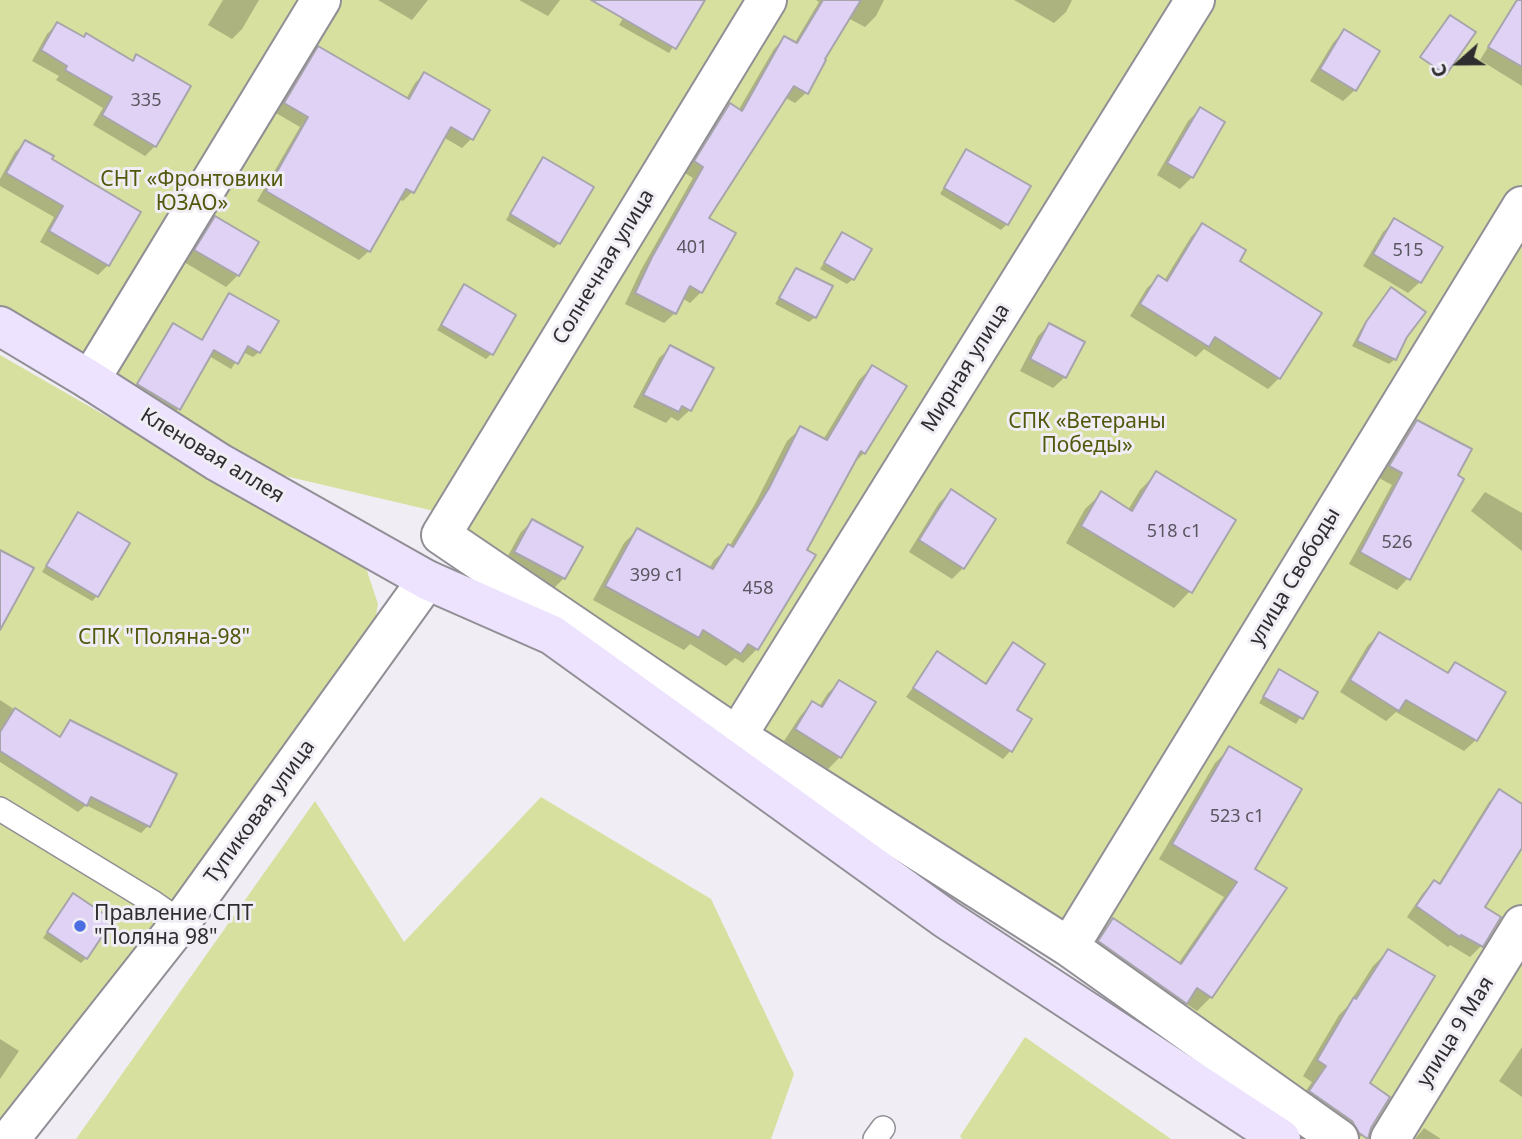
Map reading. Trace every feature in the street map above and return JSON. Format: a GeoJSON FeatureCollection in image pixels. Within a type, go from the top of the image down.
{"type":"FeatureCollection","features":[{"type":"Feature","properties":{"kind":"street"},"geometry":{"type":"LineString","coordinates":[[90,380],[321,0]]}},
{"type":"Feature","properties":{"kind":"street","name":"Солнечная улица"},"geometry":{"type":"LineString","coordinates":[[737,736],[441,535],[767,0]]}},
{"type":"Feature","properties":{"kind":"street","name":"Мирная улица"},"geometry":{"type":"LineString","coordinates":[[737,736],[1195,0]]}},
{"type":"Feature","properties":{"kind":"street","name":"улица Свободы"},"geometry":{"type":"LineString","coordinates":[[1069,947],[1522,206]]}},
{"type":"Feature","properties":{"kind":"street","name":"Кленовая аллея"},"geometry":{"type":"LineString","coordinates":[[0,326],[218,462],[427,580],[552,635],[946,919],[1281,1139]]}},
{"type":"Feature","properties":{"kind":"street","name":"Тупиковая улица"},"geometry":{"type":"LineString","coordinates":[[10,1139],[181,922],[427,580]]}},
{"type":"Feature","properties":{"kind":"street"},"geometry":{"type":"LineString","coordinates":[[737,736],[1069,947],[1339,1139]]}},
{"type":"Feature","properties":{"kind":"street","name":"улица 9 Мая"},"geometry":{"type":"LineString","coordinates":[[1390,1139],[1522,925]]}},
{"type":"Feature","properties":{"kind":"lane"},"geometry":{"type":"LineString","coordinates":[[0,809],[181,922]]}},
{"type":"Feature","properties":{"kind":"green space","name":"СПК «Ветераны Победы»"},"geometry":{"type":"Polygon","coordinates":[[[0,0],[1522,0],[1522,1139],[1343,1139],[434,511],[247,467],[0,315],[0,0]]]}},
{"type":"Feature","properties":{"kind":"green space","name":"СПК \"Поляна-98\""},"geometry":{"type":"Polygon","coordinates":[[[0,355],[365,565],[378,604],[374,627],[0,1135],[0,355]]]}},
{"type":"Feature","properties":{"kind":"green space"},"geometry":{"type":"Polygon","coordinates":[[[541,797],[711,899],[794,1074],[771,1139],[76,1139],[315,801],[404,942],[541,797]]]}},
{"type":"Feature","properties":{"kind":"green space"},"geometry":{"type":"Polygon","coordinates":[[[1025,1037],[1171,1139],[962,1139],[960,1136],[1025,1037]]]}},
{"type":"Feature","properties":{"kind":"building"},"geometry":{"type":"Polygon","coordinates":[[[591,0],[705,0],[676,49],[591,0]]]}},
{"type":"Feature","properties":{"kind":"building"},"geometry":{"type":"Polygon","coordinates":[[[823,0],[861,0],[825,59],[808,94],[794,86],[709,218],[736,233],[702,293],[690,286],[676,314],[635,293],[652,257],[703,167],[694,161],[730,103],[742,111],[784,36],[797,43],[823,0]]]}},
{"type":"Feature","properties":{"kind":"building"},"geometry":{"type":"Polygon","coordinates":[[[1517,0],[1522,0],[1522,67],[1488,47],[1517,0]]]}},
{"type":"Feature","properties":{"kind":"building"},"geometry":{"type":"Polygon","coordinates":[[[1450,15],[1476,32],[1446,75],[1420,57],[1450,15]]]}},
{"type":"Feature","properties":{"kind":"building"},"geometry":{"type":"Polygon","coordinates":[[[57,22],[84,37],[86,33],[133,61],[136,54],[191,86],[156,147],[102,115],[112,97],[65,70],[67,66],[41,50],[57,22]]]}},
{"type":"Feature","properties":{"kind":"building"},"geometry":{"type":"Polygon","coordinates":[[[1344,29],[1380,51],[1356,91],[1320,69],[1344,29]]]}},
{"type":"Feature","properties":{"kind":"building"},"geometry":{"type":"Polygon","coordinates":[[[318,46],[409,99],[424,72],[490,110],[473,140],[451,127],[414,193],[406,189],[370,252],[266,191],[308,117],[284,103],[318,46]]]}},
{"type":"Feature","properties":{"kind":"building"},"geometry":{"type":"Polygon","coordinates":[[[1200,107],[1225,122],[1193,178],[1167,163],[1200,107]]]}},
{"type":"Feature","properties":{"kind":"building"},"geometry":{"type":"Polygon","coordinates":[[[25,140],[141,212],[109,266],[49,231],[63,206],[6,173],[25,140]]]}},
{"type":"Feature","properties":{"kind":"building"},"geometry":{"type":"Polygon","coordinates":[[[966,149],[1031,186],[1008,225],[944,188],[966,149]]]}},
{"type":"Feature","properties":{"kind":"building"},"geometry":{"type":"Polygon","coordinates":[[[543,157],[594,187],[560,244],[510,214],[543,157]]]}},
{"type":"Feature","properties":{"kind":"building"},"geometry":{"type":"Polygon","coordinates":[[[215,216],[259,242],[239,276],[194,250],[215,216]]]}},
{"type":"Feature","properties":{"kind":"building"},"geometry":{"type":"Polygon","coordinates":[[[1394,218],[1443,247],[1421,283],[1373,254],[1394,218]]]}},
{"type":"Feature","properties":{"kind":"building"},"geometry":{"type":"Polygon","coordinates":[[[1202,223],[1246,250],[1240,261],[1322,313],[1280,379],[1215,337],[1209,347],[1140,304],[1158,275],[1167,281],[1202,223]]]}},
{"type":"Feature","properties":{"kind":"building"},"geometry":{"type":"Polygon","coordinates":[[[842,232],[872,249],[854,280],[824,263],[842,232]]]}},
{"type":"Feature","properties":{"kind":"building"},"geometry":{"type":"Polygon","coordinates":[[[796,268],[833,286],[816,318],[779,298],[796,268]]]}},
{"type":"Feature","properties":{"kind":"building"},"geometry":{"type":"Polygon","coordinates":[[[464,284],[516,315],[493,355],[441,325],[464,284]]]}},
{"type":"Feature","properties":{"kind":"building"},"geometry":{"type":"Polygon","coordinates":[[[1391,287],[1426,312],[1407,337],[1396,360],[1357,341],[1366,322],[1391,287]]]}},
{"type":"Feature","properties":{"kind":"building"},"geometry":{"type":"Polygon","coordinates":[[[229,293],[279,321],[260,353],[248,346],[238,364],[214,350],[180,410],[137,384],[173,323],[202,340],[229,293]]]}},
{"type":"Feature","properties":{"kind":"building"},"geometry":{"type":"Polygon","coordinates":[[[1049,323],[1085,342],[1066,378],[1030,359],[1049,323]]]}},
{"type":"Feature","properties":{"kind":"building"},"geometry":{"type":"Polygon","coordinates":[[[670,345],[714,368],[691,411],[682,406],[679,412],[643,395],[670,345]]]}},
{"type":"Feature","properties":{"kind":"building"},"geometry":{"type":"Polygon","coordinates":[[[872,365],[907,386],[865,454],[861,451],[807,550],[816,555],[758,650],[748,644],[741,654],[703,630],[699,638],[605,586],[637,528],[713,569],[728,544],[733,547],[769,488],[800,426],[827,440],[872,365]]]}},
{"type":"Feature","properties":{"kind":"building"},"geometry":{"type":"Polygon","coordinates":[[[1417,420],[1472,449],[1458,475],[1464,479],[1410,580],[1360,552],[1402,473],[1389,466],[1417,420]]]}},
{"type":"Feature","properties":{"kind":"building"},"geometry":{"type":"Polygon","coordinates":[[[1156,471],[1236,520],[1192,593],[1081,526],[1101,491],[1132,511],[1156,471]]]}},
{"type":"Feature","properties":{"kind":"building"},"geometry":{"type":"Polygon","coordinates":[[[951,489],[996,519],[964,569],[919,540],[951,489]]]}},
{"type":"Feature","properties":{"kind":"building"},"geometry":{"type":"Polygon","coordinates":[[[78,512],[130,543],[98,597],[46,566],[78,512]]]}},
{"type":"Feature","properties":{"kind":"building"},"geometry":{"type":"Polygon","coordinates":[[[532,519],[583,547],[565,579],[514,552],[532,519]]]}},
{"type":"Feature","properties":{"kind":"building"},"geometry":{"type":"Polygon","coordinates":[[[0,550],[34,568],[0,630],[0,550]]]}},
{"type":"Feature","properties":{"kind":"building"},"geometry":{"type":"Polygon","coordinates":[[[1379,632],[1448,673],[1455,662],[1506,692],[1477,741],[1406,700],[1399,711],[1350,680],[1379,632]]]}},
{"type":"Feature","properties":{"kind":"building"},"geometry":{"type":"Polygon","coordinates":[[[1013,642],[1045,664],[1017,710],[1032,719],[1012,752],[913,688],[937,651],[986,684],[1013,642]]]}},
{"type":"Feature","properties":{"kind":"building"},"geometry":{"type":"Polygon","coordinates":[[[1279,669],[1318,692],[1303,719],[1263,697],[1279,669]]]}},
{"type":"Feature","properties":{"kind":"building"},"geometry":{"type":"Polygon","coordinates":[[[839,680],[876,702],[841,758],[795,729],[812,701],[822,707],[839,680]]]}},
{"type":"Feature","properties":{"kind":"building"},"geometry":{"type":"Polygon","coordinates":[[[15,708],[60,737],[70,720],[177,774],[150,827],[91,797],[87,806],[0,751],[0,732],[15,708]]]}},
{"type":"Feature","properties":{"kind":"building"},"geometry":{"type":"Polygon","coordinates":[[[1229,746],[1302,789],[1255,869],[1287,888],[1212,998],[1197,988],[1187,1004],[1098,941],[1113,918],[1181,964],[1237,882],[1172,844],[1229,746]]]}},
{"type":"Feature","properties":{"kind":"building"},"geometry":{"type":"Polygon","coordinates":[[[1499,789],[1522,804],[1522,848],[1485,907],[1501,917],[1483,947],[1461,935],[1460,937],[1416,906],[1434,880],[1440,884],[1499,789]]]}},
{"type":"Feature","properties":{"kind":"building","name":"Правление СПТ \"Поляна 98\""},"geometry":{"type":"Polygon","coordinates":[[[73,893],[113,920],[87,959],[47,932],[73,893]]]}},
{"type":"Feature","properties":{"kind":"building"},"geometry":{"type":"Polygon","coordinates":[[[1388,949],[1435,976],[1370,1083],[1390,1097],[1371,1128],[1368,1139],[1359,1133],[1352,1121],[1309,1091],[1326,1066],[1317,1060],[1354,997],[1356,999],[1388,949]]]}},
{"type":"Feature","properties":{"kind":"place","name":"Правление СПТ \"Поляна 98\""},"geometry":{"type":"Point","coordinates":[80,926]}},
{"type":"Feature","properties":{"kind":"park label","name":"СНТ «Фронтовики ЮЗАО»"},"geometry":{"type":"Point","coordinates":[192,192]}}]}
